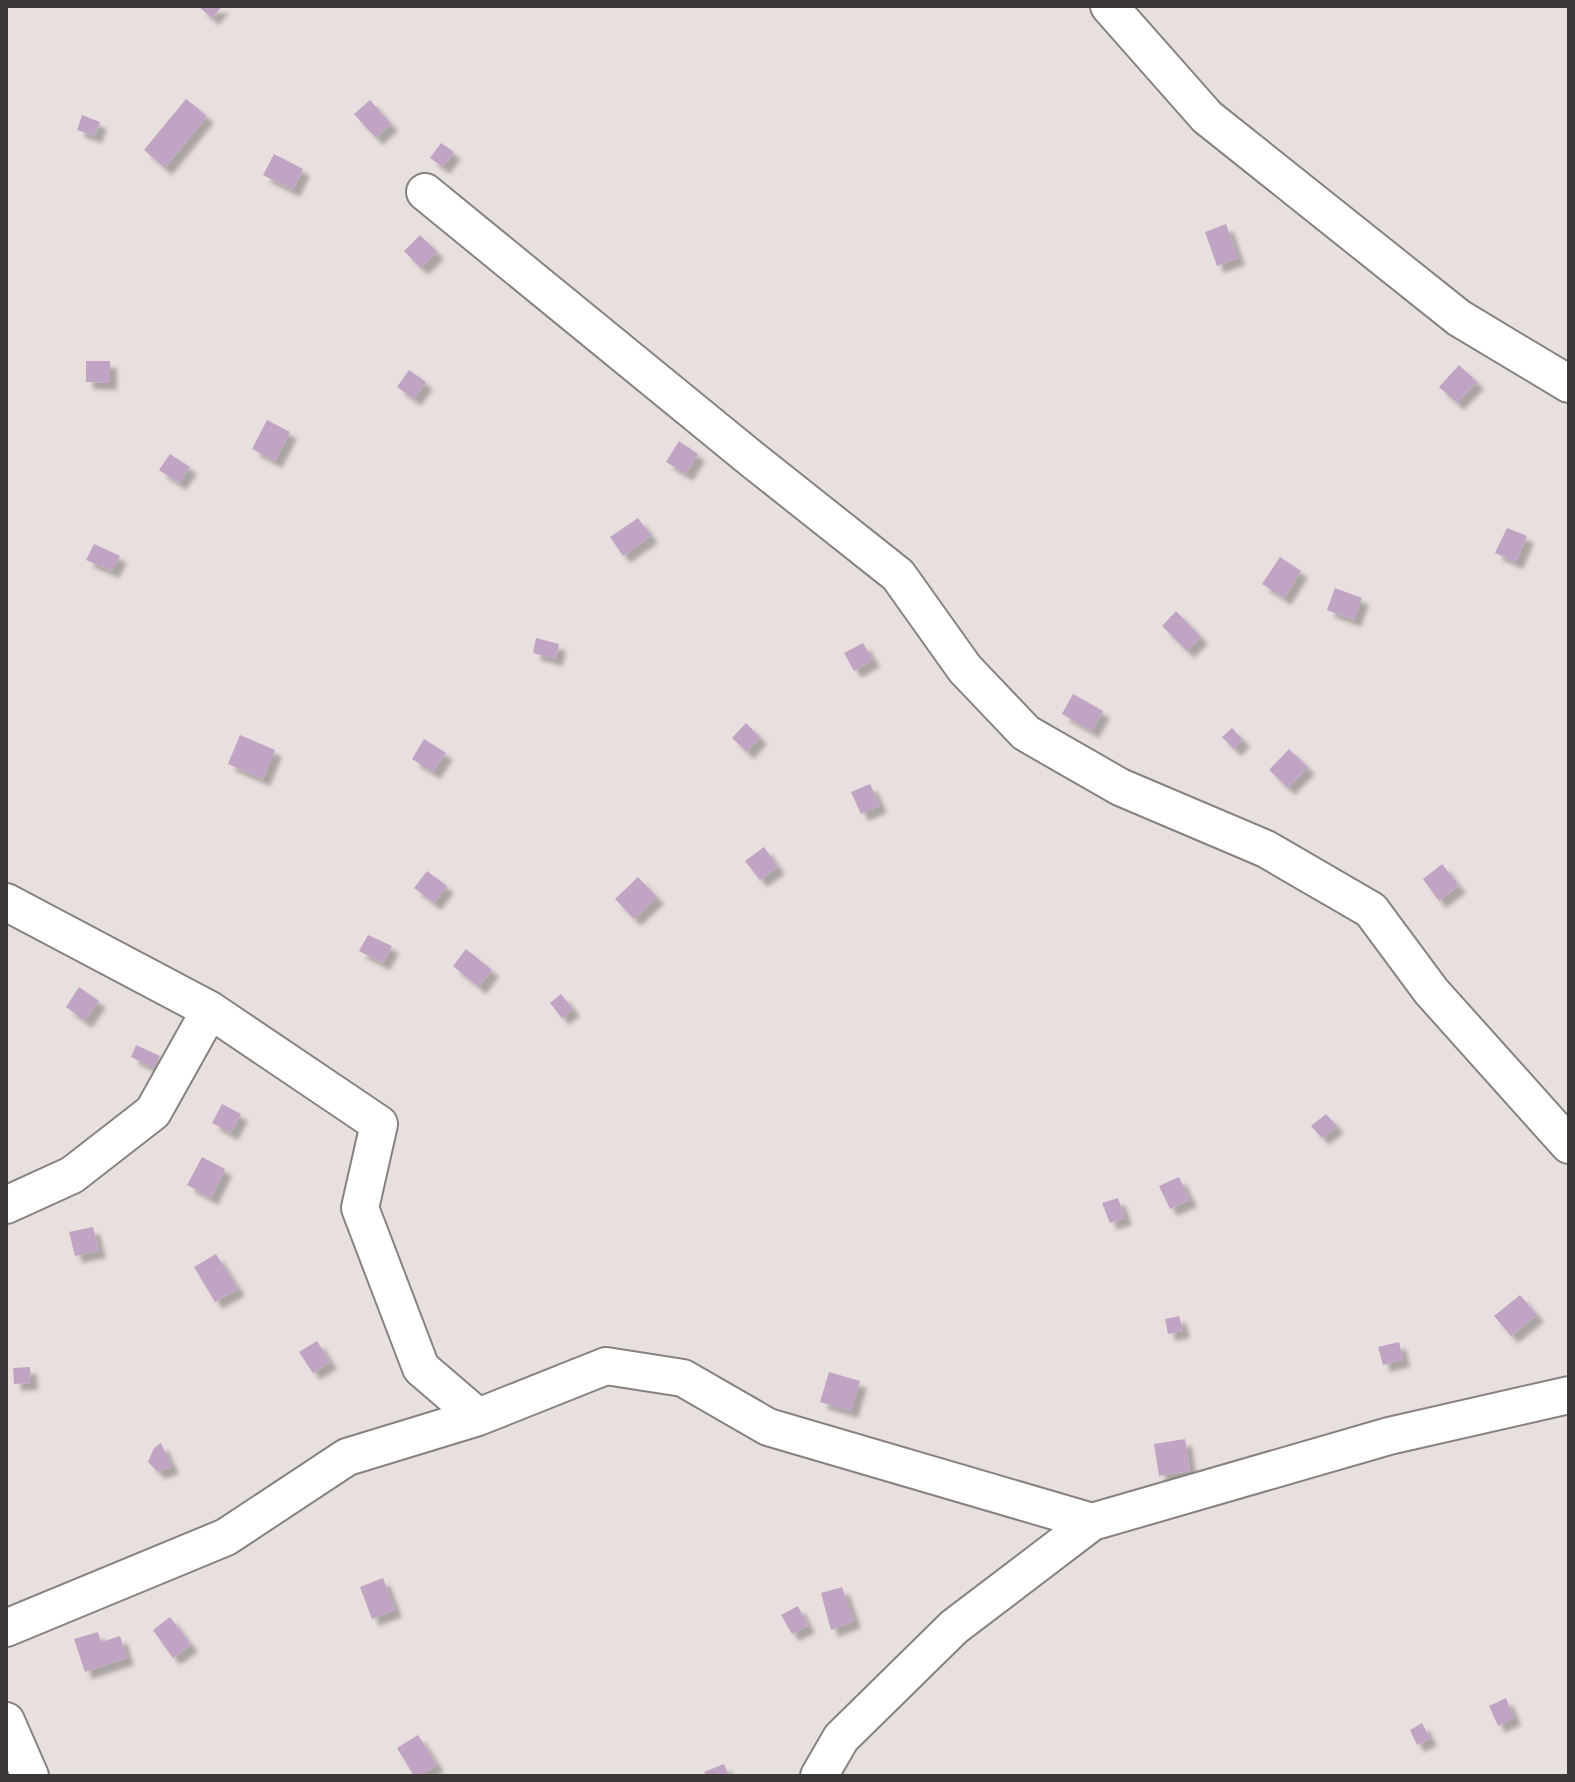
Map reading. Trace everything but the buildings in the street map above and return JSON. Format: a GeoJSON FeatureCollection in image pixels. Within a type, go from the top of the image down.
{"type":"FeatureCollection","features":[{"type":"Feature","properties":{"kind":"street"},"geometry":{"type":"LineString","coordinates":[[1109,6],[1207,117],[1459,318],[1569,384]]}},
{"type":"Feature","properties":{"kind":"street"},"geometry":{"type":"LineString","coordinates":[[425,192],[898,575],[965,669],[1026,733],[1120,787],[1266,849],[1371,910],[1431,991],[1569,1145]]}},
{"type":"Feature","properties":{"kind":"street"},"geometry":{"type":"LineString","coordinates":[[6,902],[210,1010],[379,1124],[360,1208],[421,1368],[478,1417]]}},
{"type":"Feature","properties":{"kind":"street"},"geometry":{"type":"LineString","coordinates":[[6,1205],[72,1175],[153,1112],[210,1010]]}},
{"type":"Feature","properties":{"kind":"street"},"geometry":{"type":"LineString","coordinates":[[6,1628],[226,1537],[347,1457],[478,1417],[606,1366],[683,1378],[768,1427],[1092,1522]]}},
{"type":"Feature","properties":{"kind":"street"},"geometry":{"type":"LineString","coordinates":[[819,1776],[841,1738],[954,1627],[1092,1522],[1389,1436],[1569,1395]]}},
{"type":"Feature","properties":{"kind":"street"},"geometry":{"type":"LineString","coordinates":[[6,1721],[30,1776]]}}]}
